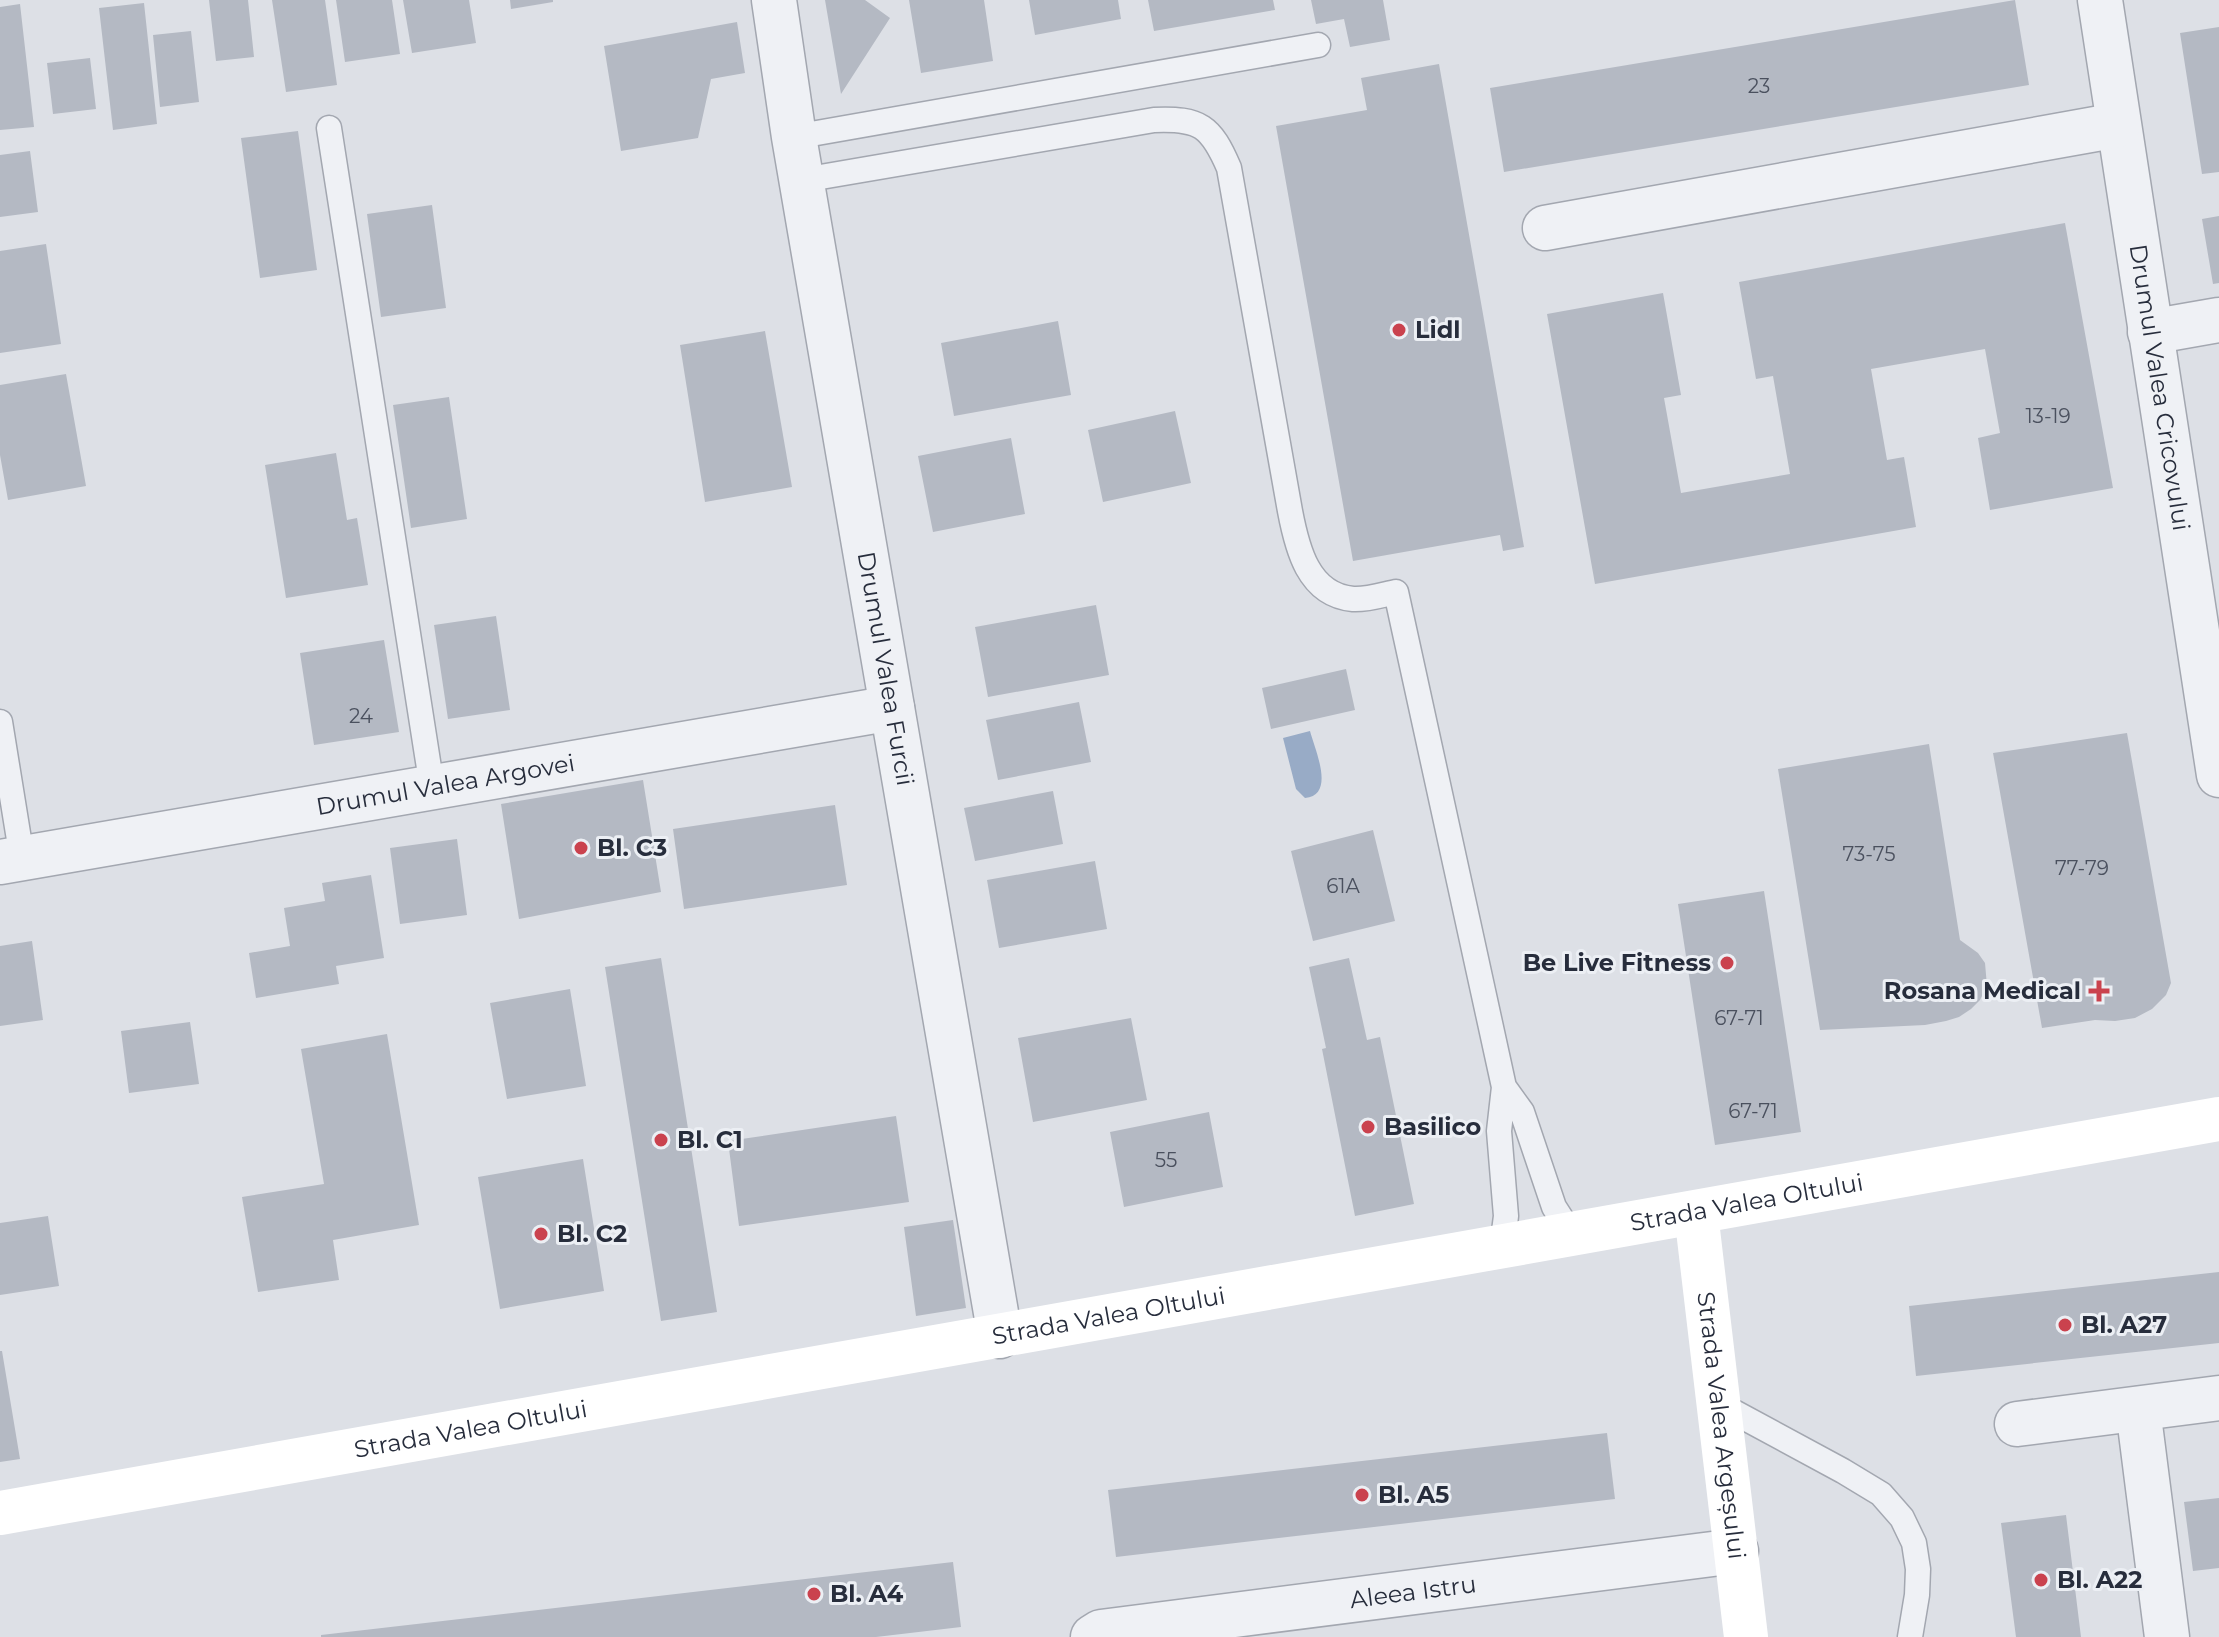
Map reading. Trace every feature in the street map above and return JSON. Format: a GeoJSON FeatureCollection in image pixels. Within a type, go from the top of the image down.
{"type":"FeatureCollection","features":[{"type":"Feature","properties":{"kind":"main road","name":"Strada Valea Oltului"},"geometry":{"type":"LineString","coordinates":[[0,1513],[2219,1119]]}},
{"type":"Feature","properties":{"kind":"main road","name":"Strada Valea Argeșului"},"geometry":{"type":"LineString","coordinates":[[1696,1213],[1746,1637]]}},
{"type":"Feature","properties":{"kind":"street","name":"Drumul Valea Furcii"},"geometry":{"type":"LineString","coordinates":[[774,0],[794,137],[1000,1336]]}},
{"type":"Feature","properties":{"kind":"street","name":"Drumul Valea Cricovului"},"geometry":{"type":"LineString","coordinates":[[2100,0],[2219,775]]}},
{"type":"Feature","properties":{"kind":"street"},"geometry":{"type":"LineString","coordinates":[[1545,228],[2118,125]]}},
{"type":"Feature","properties":{"kind":"street"},"geometry":{"type":"LineString","coordinates":[[2150,332],[2219,320]]}},
{"type":"Feature","properties":{"kind":"street","name":"Drumul Valea Argovei"},"geometry":{"type":"LineString","coordinates":[[11,860],[892,708]]}},
{"type":"Feature","properties":{"kind":"street"},"geometry":{"type":"LineString","coordinates":[[2017,1424],[2219,1398]]}},
{"type":"Feature","properties":{"kind":"street"},"geometry":{"type":"LineString","coordinates":[[2138,1409],[2167,1637]]}},
{"type":"Feature","properties":{"kind":"street","name":"Aleea Istru"},"geometry":{"type":"LineString","coordinates":[[1093,1637],[1101,1632],[1736,1551]]}},
{"type":"Feature","properties":{"kind":"lane"},"geometry":{"type":"LineString","coordinates":[[794,137],[1318,45]]}},
{"type":"Feature","properties":{"kind":"lane"},"geometry":{"type":"LineString","coordinates":[[803,180],[1154,120],[1174,119],[1201,125],[1217,140],[1229,168],[1295,536],[1304,563],[1316,581],[1332,595],[1355,599],[1396,592],[1504,1087],[1499,1131],[1506,1216],[1502,1247]]}},
{"type":"Feature","properties":{"kind":"lane"},"geometry":{"type":"LineString","coordinates":[[329,128],[432,787]]}},
{"type":"Feature","properties":{"kind":"lane"},"geometry":{"type":"LineString","coordinates":[[0,722],[11,860]]}},
{"type":"Feature","properties":{"kind":"lane"},"geometry":{"type":"LineString","coordinates":[[1504,1087],[1522,1112],[1554,1207],[1572,1235]]}},
{"type":"Feature","properties":{"kind":"lane"},"geometry":{"type":"LineString","coordinates":[[1719,1404],[1881,1494],[1902,1518],[1914,1543],[1918,1569],[1910,1637]]}},
{"type":"Feature","properties":{"kind":"water"},"geometry":{"type":"Polygon","coordinates":[[[1310,731],[1322,780],[1320,789],[1305,798],[1296,789],[1283,738],[1310,731]]]}},
{"type":"Feature","properties":{"kind":"building"},"geometry":{"type":"Polygon","coordinates":[[[209,0],[248,0],[254,57],[216,61],[209,0]]]}},
{"type":"Feature","properties":{"kind":"building"},"geometry":{"type":"Polygon","coordinates":[[[272,0],[325,0],[337,85],[286,92],[272,0]]]}},
{"type":"Feature","properties":{"kind":"building"},"geometry":{"type":"Polygon","coordinates":[[[336,0],[392,0],[400,54],[345,62],[336,0]]]}},
{"type":"Feature","properties":{"kind":"building"},"geometry":{"type":"Polygon","coordinates":[[[403,0],[469,0],[476,43],[412,53],[403,0]]]}},
{"type":"Feature","properties":{"kind":"building"},"geometry":{"type":"Polygon","coordinates":[[[510,0],[553,0],[553,2],[511,9],[510,0]]]}},
{"type":"Feature","properties":{"kind":"building"},"geometry":{"type":"Polygon","coordinates":[[[825,0],[865,0],[890,18],[841,94],[825,0]]]}},
{"type":"Feature","properties":{"kind":"building"},"geometry":{"type":"Polygon","coordinates":[[[909,0],[984,0],[993,61],[921,73],[909,0]]]}},
{"type":"Feature","properties":{"kind":"building"},"geometry":{"type":"Polygon","coordinates":[[[1029,0],[1118,0],[1121,19],[1035,35],[1029,0]]]}},
{"type":"Feature","properties":{"kind":"building"},"geometry":{"type":"Polygon","coordinates":[[[1148,0],[1273,0],[1275,10],[1154,31],[1148,0]]]}},
{"type":"Feature","properties":{"kind":"building"},"geometry":{"type":"Polygon","coordinates":[[[1311,0],[1383,0],[1390,40],[1350,47],[1344,19],[1316,24],[1311,0]]]}},
{"type":"Feature","properties":{"kind":"building"},"geometry":{"type":"Polygon","coordinates":[[[2015,0],[2029,85],[1504,172],[1490,88],[2015,0]]]}},
{"type":"Feature","properties":{"kind":"building"},"geometry":{"type":"Polygon","coordinates":[[[144,3],[157,124],[113,130],[99,8],[144,3]]]}},
{"type":"Feature","properties":{"kind":"building"},"geometry":{"type":"Polygon","coordinates":[[[20,4],[34,127],[0,130],[0,7],[20,4]]]}},
{"type":"Feature","properties":{"kind":"building"},"geometry":{"type":"Polygon","coordinates":[[[737,22],[745,73],[711,79],[698,138],[621,151],[604,46],[737,22]]]}},
{"type":"Feature","properties":{"kind":"building"},"geometry":{"type":"Polygon","coordinates":[[[2219,27],[2219,172],[2202,174],[2180,33],[2219,27]]]}},
{"type":"Feature","properties":{"kind":"building"},"geometry":{"type":"Polygon","coordinates":[[[191,31],[199,102],[160,107],[153,35],[191,31]]]}},
{"type":"Feature","properties":{"kind":"building"},"geometry":{"type":"Polygon","coordinates":[[[90,58],[96,109],[53,114],[47,63],[90,58]]]}},
{"type":"Feature","properties":{"kind":"building","name":"Lidl"},"geometry":{"type":"Polygon","coordinates":[[[1439,64],[1524,547],[1503,551],[1500,535],[1353,561],[1276,126],[1367,110],[1361,78],[1439,64]]]}},
{"type":"Feature","properties":{"kind":"building"},"geometry":{"type":"Polygon","coordinates":[[[298,131],[317,270],[260,278],[241,138],[298,131]]]}},
{"type":"Feature","properties":{"kind":"building"},"geometry":{"type":"Polygon","coordinates":[[[30,151],[38,212],[0,217],[0,155],[30,151]]]}},
{"type":"Feature","properties":{"kind":"building"},"geometry":{"type":"Polygon","coordinates":[[[432,205],[446,308],[381,317],[367,214],[432,205]]]}},
{"type":"Feature","properties":{"kind":"building"},"geometry":{"type":"Polygon","coordinates":[[[2219,216],[2219,283],[2213,284],[2202,219],[2219,216]]]}},
{"type":"Feature","properties":{"kind":"building"},"geometry":{"type":"Polygon","coordinates":[[[2065,223],[2113,488],[1990,510],[1978,438],[2000,433],[1985,349],[1871,369],[1887,460],[1904,457],[1916,527],[1595,584],[1547,314],[1663,293],[1681,395],[1664,398],[1681,493],[1790,474],[1773,376],[1756,379],[1739,282],[2065,223]]]}},
{"type":"Feature","properties":{"kind":"building"},"geometry":{"type":"Polygon","coordinates":[[[46,244],[61,344],[0,353],[0,251],[46,244]]]}},
{"type":"Feature","properties":{"kind":"building"},"geometry":{"type":"Polygon","coordinates":[[[1058,321],[1071,395],[954,416],[941,343],[1058,321]]]}},
{"type":"Feature","properties":{"kind":"building"},"geometry":{"type":"Polygon","coordinates":[[[765,331],[792,487],[705,502],[680,345],[765,331]]]}},
{"type":"Feature","properties":{"kind":"building"},"geometry":{"type":"Polygon","coordinates":[[[66,374],[86,486],[8,500],[0,455],[0,385],[66,374]]]}},
{"type":"Feature","properties":{"kind":"building"},"geometry":{"type":"Polygon","coordinates":[[[449,397],[467,519],[411,528],[393,405],[449,397]]]}},
{"type":"Feature","properties":{"kind":"building"},"geometry":{"type":"Polygon","coordinates":[[[1175,411],[1191,483],[1103,502],[1088,430],[1175,411]]]}},
{"type":"Feature","properties":{"kind":"building"},"geometry":{"type":"Polygon","coordinates":[[[1011,438],[1025,514],[933,532],[918,456],[1011,438]]]}},
{"type":"Feature","properties":{"kind":"building"},"geometry":{"type":"Polygon","coordinates":[[[336,453],[347,520],[357,518],[368,585],[286,598],[265,465],[336,453]]]}},
{"type":"Feature","properties":{"kind":"building"},"geometry":{"type":"Polygon","coordinates":[[[1096,605],[1109,675],[988,697],[975,627],[1096,605]]]}},
{"type":"Feature","properties":{"kind":"building"},"geometry":{"type":"Polygon","coordinates":[[[496,616],[510,710],[448,719],[434,625],[496,616]]]}},
{"type":"Feature","properties":{"kind":"building"},"geometry":{"type":"Polygon","coordinates":[[[384,640],[399,732],[314,745],[300,653],[384,640]]]}},
{"type":"Feature","properties":{"kind":"building"},"geometry":{"type":"Polygon","coordinates":[[[1346,669],[1355,710],[1271,729],[1262,688],[1346,669]]]}},
{"type":"Feature","properties":{"kind":"building"},"geometry":{"type":"Polygon","coordinates":[[[1079,702],[1091,762],[998,780],[986,720],[1079,702]]]}},
{"type":"Feature","properties":{"kind":"building"},"geometry":{"type":"Polygon","coordinates":[[[2127,733],[2171,983],[2166,995],[2152,1009],[2135,1018],[2042,1028],[1993,753],[2127,733]]]}},
{"type":"Feature","properties":{"kind":"building"},"geometry":{"type":"Polygon","coordinates":[[[1929,744],[1960,940],[1978,953],[1985,963],[1987,986],[1971,1009],[1946,1021],[1925,1025],[1820,1030],[1778,769],[1929,744]]]}},
{"type":"Feature","properties":{"kind":"building","name":"Bl. C3"},"geometry":{"type":"Polygon","coordinates":[[[643,780],[661,892],[519,919],[501,804],[643,780]]]}},
{"type":"Feature","properties":{"kind":"building"},"geometry":{"type":"Polygon","coordinates":[[[1053,791],[1063,844],[975,861],[964,808],[1053,791]]]}},
{"type":"Feature","properties":{"kind":"building"},"geometry":{"type":"Polygon","coordinates":[[[835,805],[847,885],[684,909],[673,829],[835,805]]]}},
{"type":"Feature","properties":{"kind":"building"},"geometry":{"type":"Polygon","coordinates":[[[1373,830],[1395,921],[1313,941],[1291,851],[1373,830]]]}},
{"type":"Feature","properties":{"kind":"building"},"geometry":{"type":"Polygon","coordinates":[[[457,839],[467,915],[400,924],[390,848],[457,839]]]}},
{"type":"Feature","properties":{"kind":"building"},"geometry":{"type":"Polygon","coordinates":[[[1095,861],[1107,929],[999,948],[987,880],[1095,861]]]}},
{"type":"Feature","properties":{"kind":"building"},"geometry":{"type":"Polygon","coordinates":[[[371,875],[384,958],[336,966],[339,984],[256,998],[249,953],[290,946],[284,908],[325,901],[322,883],[371,875]]]}},
{"type":"Feature","properties":{"kind":"building"},"geometry":{"type":"Polygon","coordinates":[[[1764,891],[1801,1132],[1715,1145],[1678,904],[1764,891]]]}},
{"type":"Feature","properties":{"kind":"building"},"geometry":{"type":"Polygon","coordinates":[[[32,941],[43,1020],[0,1026],[0,946],[32,941]]]}},
{"type":"Feature","properties":{"kind":"building","name":"Bl. C1"},"geometry":{"type":"Polygon","coordinates":[[[661,958],[717,1312],[661,1321],[605,967],[661,958]]]}},
{"type":"Feature","properties":{"kind":"building","name":"Basilico"},"geometry":{"type":"Polygon","coordinates":[[[1349,958],[1367,1040],[1380,1037],[1414,1204],[1355,1216],[1309,967],[1349,958]]]}},
{"type":"Feature","properties":{"kind":"building"},"geometry":{"type":"Polygon","coordinates":[[[570,989],[586,1086],[507,1099],[490,1003],[570,989]]]}},
{"type":"Feature","properties":{"kind":"building"},"geometry":{"type":"Polygon","coordinates":[[[1131,1018],[1147,1100],[1033,1122],[1018,1038],[1131,1018]]]}},
{"type":"Feature","properties":{"kind":"building"},"geometry":{"type":"Polygon","coordinates":[[[190,1022],[199,1084],[129,1093],[121,1031],[190,1022]]]}},
{"type":"Feature","properties":{"kind":"building"},"geometry":{"type":"Polygon","coordinates":[[[387,1034],[419,1225],[333,1240],[339,1280],[258,1292],[242,1197],[324,1184],[301,1049],[387,1034]]]}},
{"type":"Feature","properties":{"kind":"building"},"geometry":{"type":"Polygon","coordinates":[[[1209,1112],[1223,1187],[1124,1207],[1110,1132],[1209,1112]]]}},
{"type":"Feature","properties":{"kind":"building"},"geometry":{"type":"Polygon","coordinates":[[[896,1116],[909,1202],[739,1226],[728,1141],[896,1116]]]}},
{"type":"Feature","properties":{"kind":"building","name":"Bl. C2"},"geometry":{"type":"Polygon","coordinates":[[[583,1159],[604,1291],[500,1309],[478,1177],[583,1159]]]}},
{"type":"Feature","properties":{"kind":"building"},"geometry":{"type":"Polygon","coordinates":[[[48,1216],[59,1286],[0,1295],[0,1223],[48,1216]]]}},
{"type":"Feature","properties":{"kind":"building"},"geometry":{"type":"Polygon","coordinates":[[[953,1220],[966,1308],[916,1316],[904,1227],[953,1220]]]}},
{"type":"Feature","properties":{"kind":"building","name":"Bl. A27"},"geometry":{"type":"Polygon","coordinates":[[[2219,1272],[2219,1343],[1916,1376],[1909,1306],[2219,1272]]]}},
{"type":"Feature","properties":{"kind":"building"},"geometry":{"type":"Polygon","coordinates":[[[0,1351],[20,1459],[0,1462],[0,1351]]]}},
{"type":"Feature","properties":{"kind":"building","name":"Bl. A5"},"geometry":{"type":"Polygon","coordinates":[[[1607,1433],[1615,1499],[1116,1557],[1108,1490],[1607,1433]]]}},
{"type":"Feature","properties":{"kind":"building"},"geometry":{"type":"Polygon","coordinates":[[[2219,1498],[2219,1568],[2193,1571],[2184,1502],[2219,1498]]]}},
{"type":"Feature","properties":{"kind":"building","name":"Bl. A22"},"geometry":{"type":"Polygon","coordinates":[[[2066,1515],[2081,1637],[2016,1637],[2001,1523],[2066,1515]]]}},
{"type":"Feature","properties":{"kind":"building","name":"Bl. A4"},"geometry":{"type":"Polygon","coordinates":[[[953,1562],[961,1627],[876,1637],[321,1637],[321,1635],[953,1562]]]}},
{"type":"Feature","properties":{"kind":"place","name":"Lidl"},"geometry":{"type":"Point","coordinates":[1399,330]}},
{"type":"Feature","properties":{"kind":"place","name":"Bl. C3"},"geometry":{"type":"Point","coordinates":[581,848]}},
{"type":"Feature","properties":{"kind":"place","name":"Be Live Fitness"},"geometry":{"type":"Point","coordinates":[1727,963]}},
{"type":"Feature","properties":{"kind":"place","name":"Rosana Medical"},"geometry":{"type":"Point","coordinates":[2099,991]}},
{"type":"Feature","properties":{"kind":"place","name":"Basilico"},"geometry":{"type":"Point","coordinates":[1368,1127]}},
{"type":"Feature","properties":{"kind":"place","name":"Bl. C1"},"geometry":{"type":"Point","coordinates":[661,1140]}},
{"type":"Feature","properties":{"kind":"place","name":"Bl. C2"},"geometry":{"type":"Point","coordinates":[541,1234]}},
{"type":"Feature","properties":{"kind":"place","name":"Bl. A27"},"geometry":{"type":"Point","coordinates":[2065,1325]}},
{"type":"Feature","properties":{"kind":"place","name":"Bl. A5"},"geometry":{"type":"Point","coordinates":[1362,1495]}},
{"type":"Feature","properties":{"kind":"place","name":"Bl. A22"},"geometry":{"type":"Point","coordinates":[2041,1580]}},
{"type":"Feature","properties":{"kind":"place","name":"Bl. A4"},"geometry":{"type":"Point","coordinates":[814,1594]}}]}
